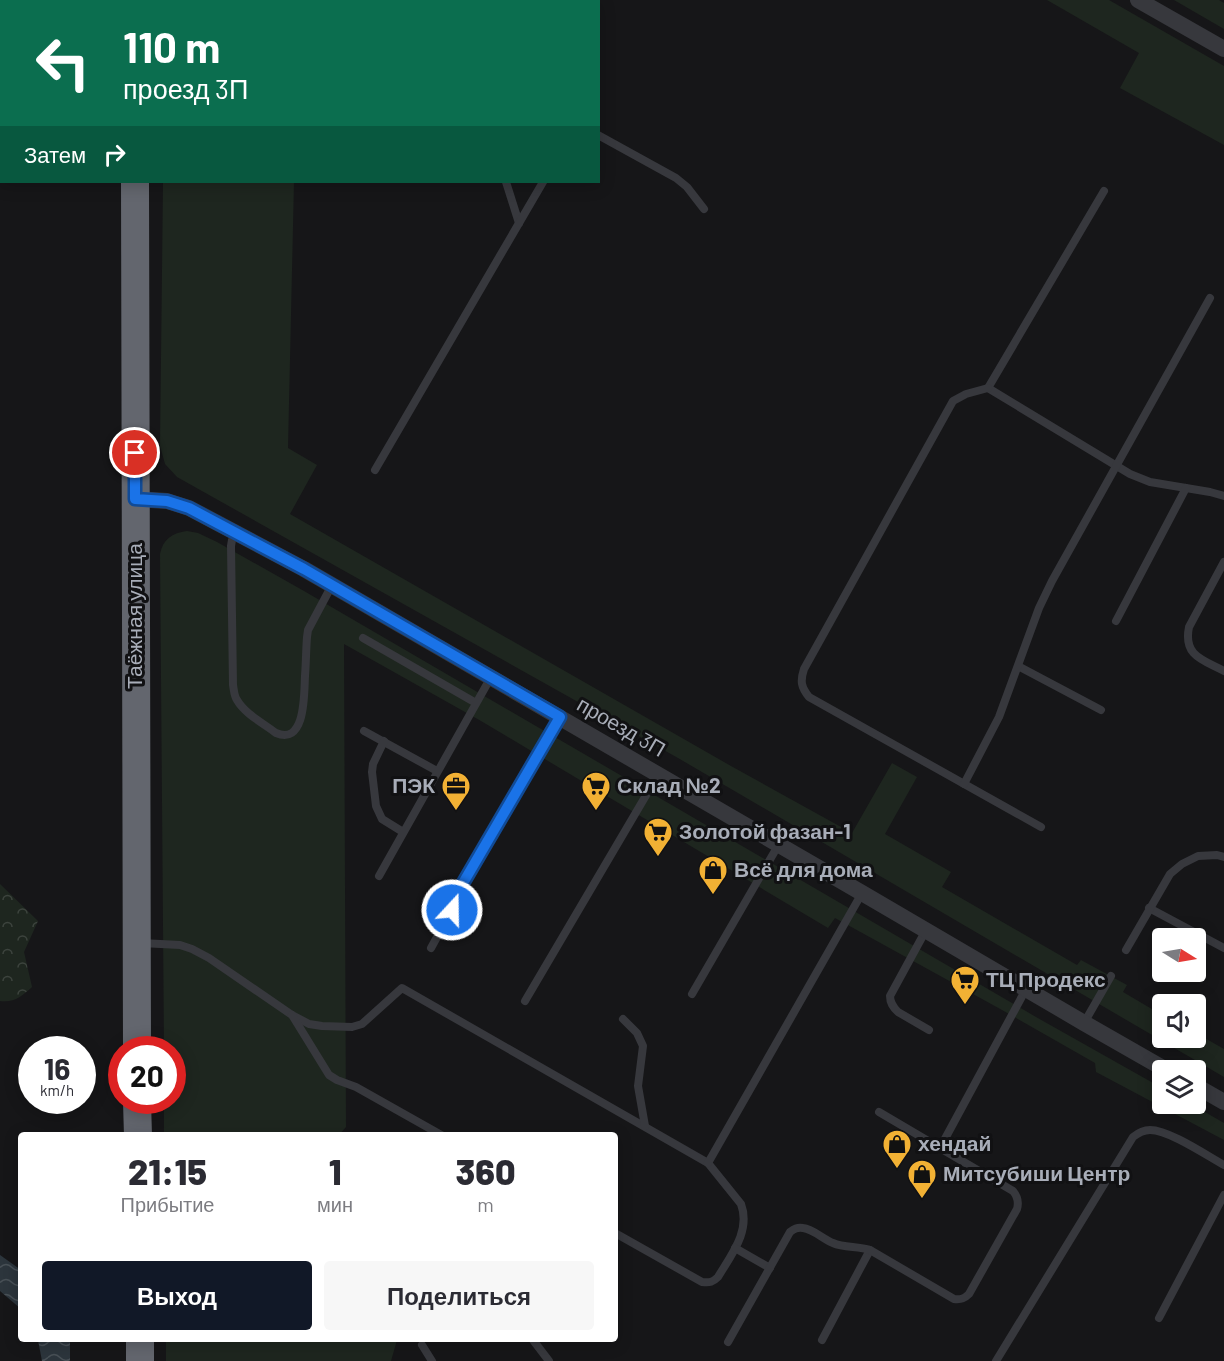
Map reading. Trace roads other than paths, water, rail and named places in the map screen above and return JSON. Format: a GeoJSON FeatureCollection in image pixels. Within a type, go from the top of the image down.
{"type":"FeatureCollection","features":[{"type":"Feature","properties":{"kind":"highway","name":"Таёжная улица"},"geometry":{"type":"LineString","coordinates":[[135,183],[137,1036]]}},
{"type":"Feature","properties":{"kind":"highway"},"geometry":{"type":"LineString","coordinates":[[137,1114],[138,1132]]}},
{"type":"Feature","properties":{"kind":"highway"},"geometry":{"type":"LineString","coordinates":[[140,1342],[140,1361]]}},
{"type":"Feature","properties":{"kind":"street"},"geometry":{"type":"LineString","coordinates":[[1138,0],[1224,49]]}},
{"type":"Feature","properties":{"kind":"street","name":"проезд 3П"},"geometry":{"type":"LineString","coordinates":[[135,499],[156,499],[178,503],[332,585],[1152,1062]]}},
{"type":"Feature","properties":{"kind":"street"},"geometry":{"type":"LineString","coordinates":[[1206,1092],[1224,1102]]}},
{"type":"Feature","properties":{"kind":"lane"},"geometry":{"type":"LineString","coordinates":[[600,136],[676,178],[687,187],[704,210]]}},
{"type":"Feature","properties":{"kind":"lane"},"geometry":{"type":"LineString","coordinates":[[506,183],[519,223]]}},
{"type":"Feature","properties":{"kind":"lane"},"geometry":{"type":"LineString","coordinates":[[375,470],[542,183]]}},
{"type":"Feature","properties":{"kind":"lane"},"geometry":{"type":"LineString","coordinates":[[1041,827],[809,697],[802,688],[801,678],[953,401],[966,394],[988,388],[1104,191]]}},
{"type":"Feature","properties":{"kind":"lane"},"geometry":{"type":"LineString","coordinates":[[964,784],[995,726],[1039,608],[1052,581],[1210,298]]}},
{"type":"Feature","properties":{"kind":"lane"},"geometry":{"type":"LineString","coordinates":[[988,388],[1130,474],[1150,482],[1224,496]]}},
{"type":"Feature","properties":{"kind":"lane"},"geometry":{"type":"LineString","coordinates":[[1116,621],[1186,488]]}},
{"type":"Feature","properties":{"kind":"lane"},"geometry":{"type":"LineString","coordinates":[[236,533],[231,546],[230,575],[235,697],[247,711],[281,735],[291,733],[299,722],[304,701],[308,630],[332,585]]}},
{"type":"Feature","properties":{"kind":"lane"},"geometry":{"type":"LineString","coordinates":[[1224,562],[1189,627],[1187,639],[1195,655],[1224,671]]}},
{"type":"Feature","properties":{"kind":"lane"},"geometry":{"type":"LineString","coordinates":[[363,638],[476,703]]}},
{"type":"Feature","properties":{"kind":"lane"},"geometry":{"type":"LineString","coordinates":[[1018,666],[1101,710]]}},
{"type":"Feature","properties":{"kind":"lane"},"geometry":{"type":"LineString","coordinates":[[379,876],[491,677]]}},
{"type":"Feature","properties":{"kind":"lane"},"geometry":{"type":"LineString","coordinates":[[431,948],[452,910],[459,890],[560,717]]}},
{"type":"Feature","properties":{"kind":"lane"},"geometry":{"type":"LineString","coordinates":[[364,731],[437,771]]}},
{"type":"Feature","properties":{"kind":"lane"},"geometry":{"type":"LineString","coordinates":[[384,741],[373,764],[372,772],[376,806],[382,819],[403,832]]}},
{"type":"Feature","properties":{"kind":"lane"},"geometry":{"type":"LineString","coordinates":[[525,1001],[658,775]]}},
{"type":"Feature","properties":{"kind":"lane"},"geometry":{"type":"LineString","coordinates":[[692,994],[779,844]]}},
{"type":"Feature","properties":{"kind":"lane"},"geometry":{"type":"LineString","coordinates":[[1126,950],[1170,874],[1182,864],[1198,856],[1224,857]]}},
{"type":"Feature","properties":{"kind":"lane"},"geometry":{"type":"LineString","coordinates":[[708,1163],[862,893]]}},
{"type":"Feature","properties":{"kind":"lane"},"geometry":{"type":"LineString","coordinates":[[1149,908],[1224,948]]}},
{"type":"Feature","properties":{"kind":"lane"},"geometry":{"type":"LineString","coordinates":[[926,930],[890,996],[890,1002],[898,1012],[929,1030]]}},
{"type":"Feature","properties":{"kind":"lane"},"geometry":{"type":"LineString","coordinates":[[136,943],[180,945],[192,949],[309,1024],[352,1027],[362,1024],[402,988],[708,1163],[741,1204],[744,1212],[743,1230],[735,1248],[718,1277],[709,1283],[702,1282],[618,1235]]}},
{"type":"Feature","properties":{"kind":"lane"},"geometry":{"type":"LineString","coordinates":[[1084,1023],[1111,976]]}},
{"type":"Feature","properties":{"kind":"lane"},"geometry":{"type":"LineString","coordinates":[[940,1148],[1026,989]]}},
{"type":"Feature","properties":{"kind":"lane"},"geometry":{"type":"LineString","coordinates":[[292,1015],[329,1075],[356,1087],[436,1132]]}},
{"type":"Feature","properties":{"kind":"lane"},"geometry":{"type":"LineString","coordinates":[[623,1018],[637,1033],[643,1046],[638,1086],[645,1126]]}},
{"type":"Feature","properties":{"kind":"lane"},"geometry":{"type":"LineString","coordinates":[[728,1342],[790,1232],[795,1228],[807,1228],[832,1243],[870,1250],[954,1299],[965,1298],[969,1294],[1017,1209],[1019,1203],[1017,1196],[1013,1191],[879,1113]]}},
{"type":"Feature","properties":{"kind":"lane"},"geometry":{"type":"LineString","coordinates":[[996,1361],[1132,1137],[1140,1131],[1159,1130],[1224,1165]]}},
{"type":"Feature","properties":{"kind":"lane"},"geometry":{"type":"LineString","coordinates":[[1159,1318],[1224,1196]]}},
{"type":"Feature","properties":{"kind":"lane"},"geometry":{"type":"LineString","coordinates":[[735,1248],[770,1268]]}},
{"type":"Feature","properties":{"kind":"lane"},"geometry":{"type":"LineString","coordinates":[[822,1340],[870,1250]]}},
{"type":"Feature","properties":{"kind":"lane"},"geometry":{"type":"LineString","coordinates":[[535,1342],[549,1361]]}},
{"type":"Feature","properties":{"kind":"lane"},"geometry":{"type":"LineString","coordinates":[[422,1345],[432,1361]]}},
{"type":"Feature","properties":{"kind":"water"},"geometry":{"type":"Polygon","coordinates":[[[0,1255],[18,1268],[18,1306],[0,1291],[0,1255]]]}},
{"type":"Feature","properties":{"kind":"water"},"geometry":{"type":"Polygon","coordinates":[[[38,1342],[70,1342],[70,1361],[42,1361],[38,1342]]]}},
{"type":"Feature","properties":{"kind":"place","name":"ПЭК"},"geometry":{"type":"Point","coordinates":[456,812]}},
{"type":"Feature","properties":{"kind":"place","name":"Склад №2"},"geometry":{"type":"Point","coordinates":[596,812]}},
{"type":"Feature","properties":{"kind":"place","name":"Золотой фазан-1"},"geometry":{"type":"Point","coordinates":[658,858]}},
{"type":"Feature","properties":{"kind":"place","name":"Всё для дома"},"geometry":{"type":"Point","coordinates":[713,896]}},
{"type":"Feature","properties":{"kind":"place","name":"ТЦ Продекс"},"geometry":{"type":"Point","coordinates":[965,1006]}},
{"type":"Feature","properties":{"kind":"place","name":"хендай"},"geometry":{"type":"Point","coordinates":[897,1170]}},
{"type":"Feature","properties":{"kind":"place","name":"Митсубиши Центр"},"geometry":{"type":"Point","coordinates":[922,1200]}}]}
